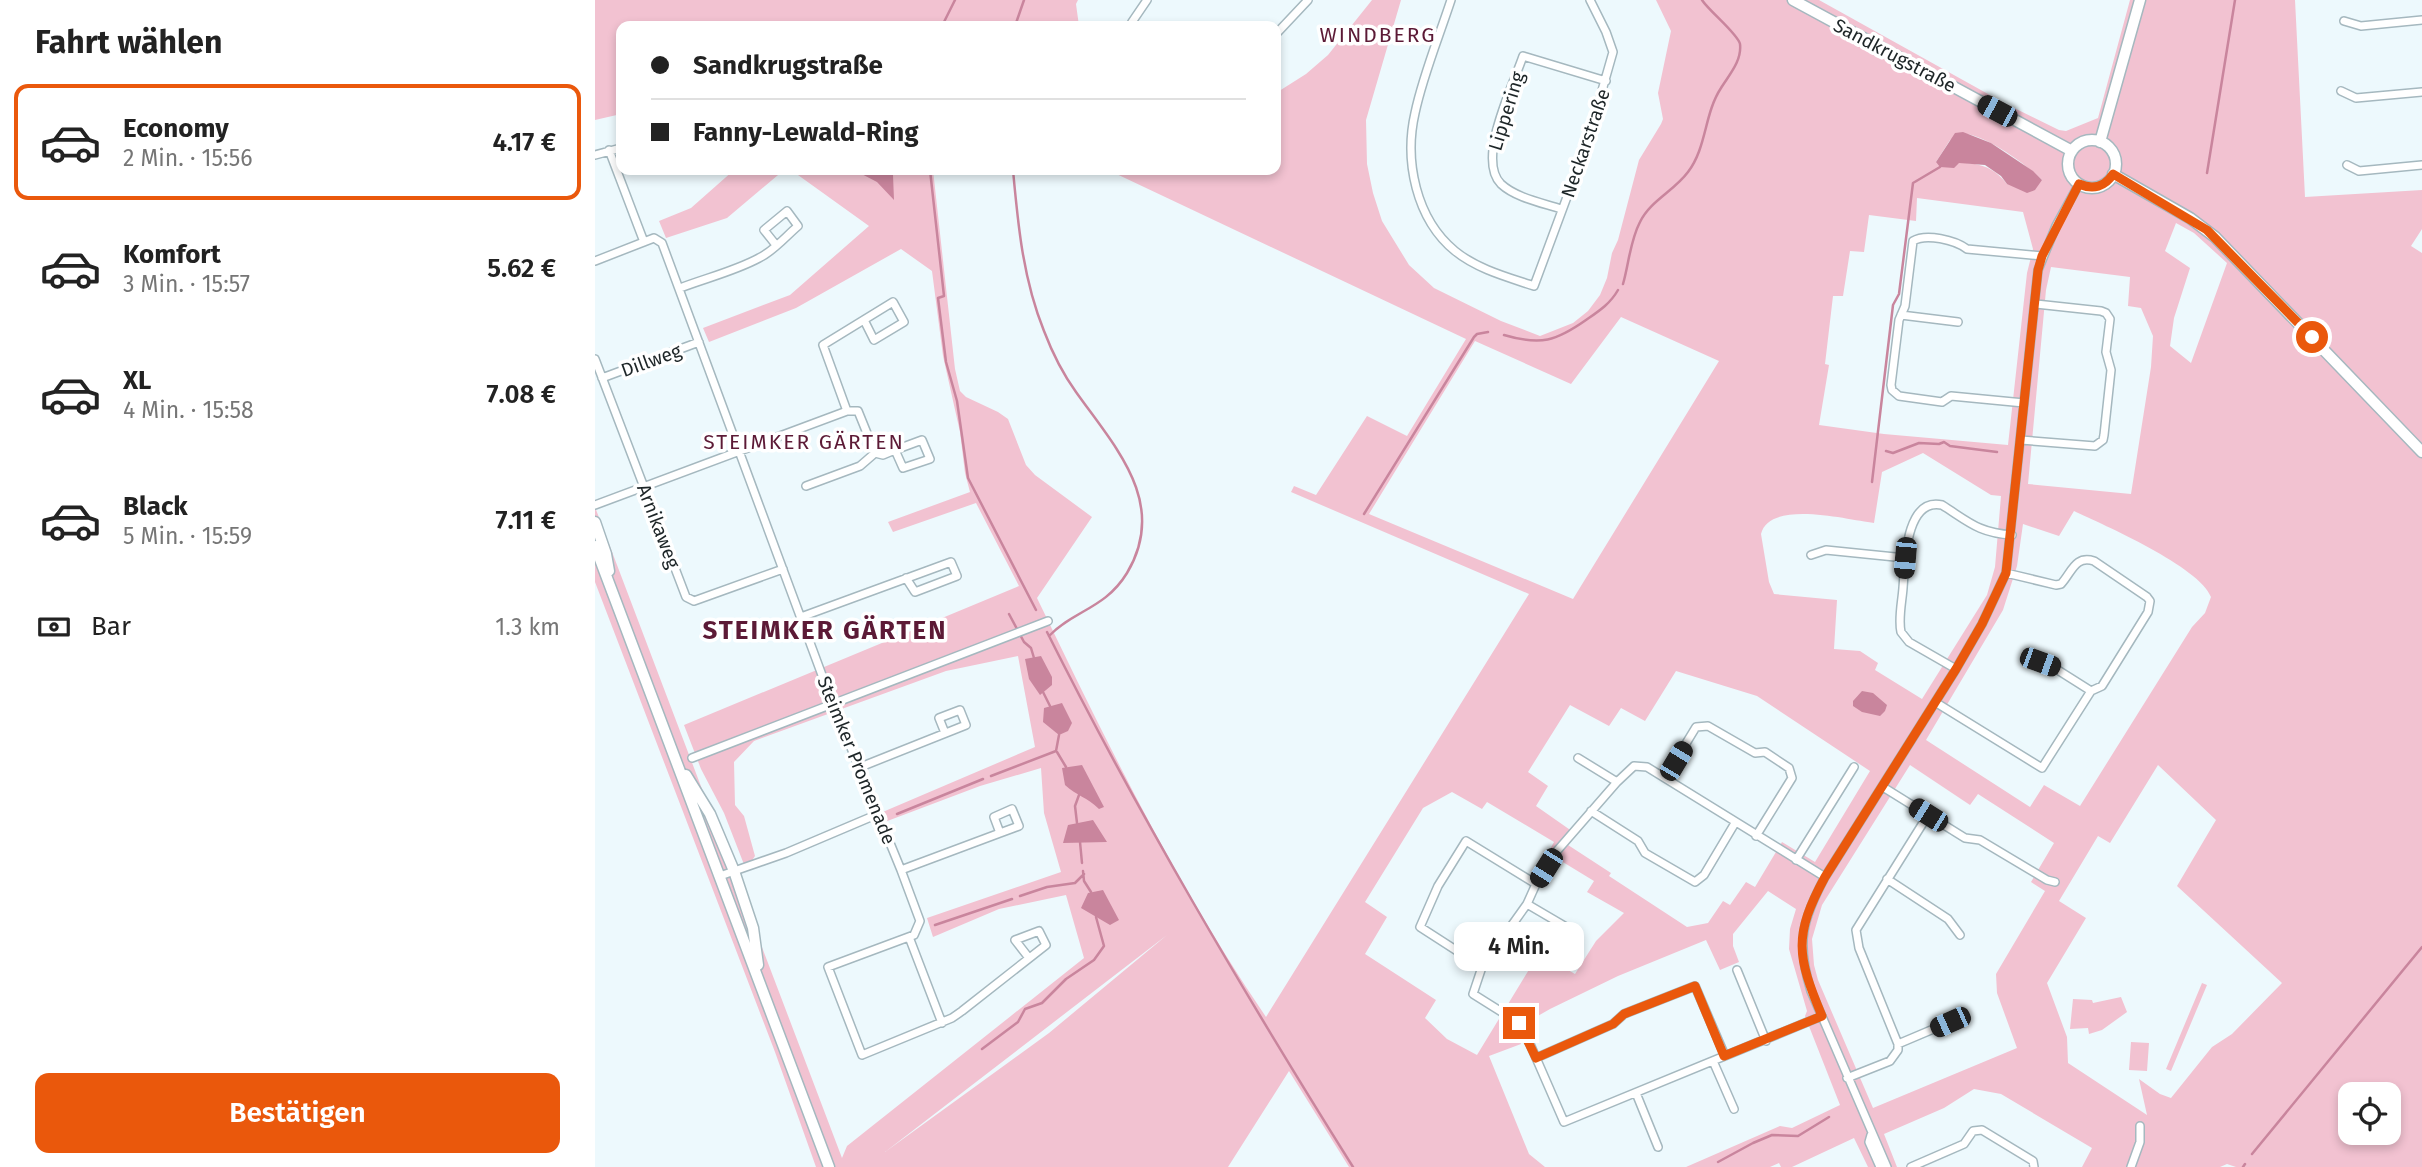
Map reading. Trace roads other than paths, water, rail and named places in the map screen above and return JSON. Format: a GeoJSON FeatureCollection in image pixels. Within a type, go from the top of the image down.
{"type":"FeatureCollection","features":[{"type":"Feature","properties":{"kind":"street"},"geometry":{"type":"LineString","coordinates":[[1136,21],[1147,0]]}},
{"type":"Feature","properties":{"kind":"street"},"geometry":{"type":"LineString","coordinates":[[1281,29],[1308,0]]}},
{"type":"Feature","properties":{"kind":"street","name":"Neckarstraße"},"geometry":{"type":"LineString","coordinates":[[1451,0],[1414,115],[1411,160],[1417,193],[1433,228],[1455,251],[1487,270],[1534,286],[1587,143],[1613,52],[1590,0]]}},
{"type":"Feature","properties":{"kind":"street","name":"Sandkrugstraße"},"geometry":{"type":"LineString","coordinates":[[1793,0],[2072,151]]}},
{"type":"Feature","properties":{"kind":"street"},"geometry":{"type":"LineString","coordinates":[[2100,142],[2140,0]]}},
{"type":"Feature","properties":{"kind":"street"},"geometry":{"type":"LineString","coordinates":[[2344,21],[2361,26],[2422,20]]}},
{"type":"Feature","properties":{"kind":"street","name":"Lippering"},"geometry":{"type":"LineString","coordinates":[[1562,209],[1517,194],[1500,184],[1491,166],[1491,146],[1524,56],[1606,81]]}},
{"type":"Feature","properties":{"kind":"street"},"geometry":{"type":"LineString","coordinates":[[2341,91],[2357,98],[2422,92]]}},
{"type":"Feature","properties":{"kind":"street"},"geometry":{"type":"LineString","coordinates":[[2085,141],[2100,142],[2113,153],[2113,174],[2100,186],[2092,188],[2079,184],[2070,174],[2068,166],[2072,151],[2085,141]]}},
{"type":"Feature","properties":{"kind":"street"},"geometry":{"type":"LineString","coordinates":[[595,155],[616,149]]}},
{"type":"Feature","properties":{"kind":"street"},"geometry":{"type":"LineString","coordinates":[[609,150],[616,168]]}},
{"type":"Feature","properties":{"kind":"street"},"geometry":{"type":"LineString","coordinates":[[2347,165],[2359,171],[2422,165]]}},
{"type":"Feature","properties":{"kind":"street"},"geometry":{"type":"LineString","coordinates":[[2113,174],[2190,218],[2215,237],[2422,452]]}},
{"type":"Feature","properties":{"kind":"street"},"geometry":{"type":"LineString","coordinates":[[595,261],[644,242],[619,175]]}},
{"type":"Feature","properties":{"kind":"street"},"geometry":{"type":"LineString","coordinates":[[1887,1167],[1876,1139],[1871,1135],[1805,973],[1802,940],[1808,909],[1825,877],[1956,669],[1982,624],[2006,573],[2036,304],[2036,283],[2042,256],[2079,184]]}},
{"type":"Feature","properties":{"kind":"street"},"geometry":{"type":"LineString","coordinates":[[680,288],[760,258],[776,245],[798,226],[787,211],[764,230],[776,245]]}},
{"type":"Feature","properties":{"kind":"street","name":"Steimker Promenade"},"geometry":{"type":"LineString","coordinates":[[644,242],[654,238],[662,243],[680,288],[833,704],[920,920],[914,935],[909,937]]}},
{"type":"Feature","properties":{"kind":"street"},"geometry":{"type":"LineString","coordinates":[[2024,403],[1951,396],[1942,402],[1899,396],[1894,393],[1891,385],[1901,315],[1905,306],[1911,247],[1917,238],[1958,242],[1967,248],[2042,256]]}},
{"type":"Feature","properties":{"kind":"street"},"geometry":{"type":"LineString","coordinates":[[847,411],[823,345],[893,302],[904,321],[874,340],[864,320]]}},
{"type":"Feature","properties":{"kind":"street"},"geometry":{"type":"LineString","coordinates":[[2021,440],[2095,446],[2105,435],[2111,370],[2106,352],[2110,319],[2108,315],[2101,311],[2036,304]]}},
{"type":"Feature","properties":{"kind":"street"},"geometry":{"type":"LineString","coordinates":[[1901,315],[1958,322]]}},
{"type":"Feature","properties":{"kind":"street","name":"Dillweg"},"geometry":{"type":"LineString","coordinates":[[602,378],[699,342]]}},
{"type":"Feature","properties":{"kind":"street","name":"Arnikaweg"},"geometry":{"type":"LineString","coordinates":[[595,359],[686,597],[694,601],[783,569]]}},
{"type":"Feature","properties":{"kind":"street"},"geometry":{"type":"LineString","coordinates":[[595,505],[847,411],[858,411],[875,453]]}},
{"type":"Feature","properties":{"kind":"street"},"geometry":{"type":"LineString","coordinates":[[875,453],[883,455],[895,450],[922,440],[930,459],[903,468],[895,450]]}},
{"type":"Feature","properties":{"kind":"street"},"geometry":{"type":"LineString","coordinates":[[806,486],[860,466],[875,453]]}},
{"type":"Feature","properties":{"kind":"street"},"geometry":{"type":"LineString","coordinates":[[1956,669],[1909,642],[1901,632],[1908,533],[1928,504],[1942,505],[1990,534],[2012,535]]}},
{"type":"Feature","properties":{"kind":"street"},"geometry":{"type":"LineString","coordinates":[[595,522],[606,554],[615,603]]}},
{"type":"Feature","properties":{"kind":"street"},"geometry":{"type":"LineString","coordinates":[[595,546],[829,1167]]}},
{"type":"Feature","properties":{"kind":"street"},"geometry":{"type":"LineString","coordinates":[[1811,555],[1826,550],[1905,558]]}},
{"type":"Feature","properties":{"kind":"street"},"geometry":{"type":"LineString","coordinates":[[1935,702],[2042,768],[2091,691],[2102,686],[2148,611],[2150,601],[2147,597],[2087,559],[2076,563],[2066,579],[2056,585],[2006,573]]}},
{"type":"Feature","properties":{"kind":"street"},"geometry":{"type":"LineString","coordinates":[[801,617],[906,578],[951,562],[957,576],[915,592],[906,578]]}},
{"type":"Feature","properties":{"kind":"street"},"geometry":{"type":"LineString","coordinates":[[692,758],[1048,621]]}},
{"type":"Feature","properties":{"kind":"street"},"geometry":{"type":"LineString","coordinates":[[2040,662],[2091,691]]}},
{"type":"Feature","properties":{"kind":"street"},"geometry":{"type":"LineString","coordinates":[[1665,778],[1696,727],[1708,726],[1755,753],[1765,752],[1789,768],[1792,778],[1756,836]]}},
{"type":"Feature","properties":{"kind":"street"},"geometry":{"type":"LineString","coordinates":[[858,768],[945,733]]}},
{"type":"Feature","properties":{"kind":"street"},"geometry":{"type":"LineString","coordinates":[[670,743],[684,772],[703,800],[734,871],[753,928],[764,993]]}},
{"type":"Feature","properties":{"kind":"street"},"geometry":{"type":"LineString","coordinates":[[1578,758],[1617,782]]}},
{"type":"Feature","properties":{"kind":"street"},"geometry":{"type":"LineString","coordinates":[[1822,1016],[1564,1122],[1519,1023],[1473,994],[1482,967],[1527,904],[1556,852],[1628,770],[1640,766],[1647,767],[1825,877]]}},
{"type":"Feature","properties":{"kind":"street"},"geometry":{"type":"LineString","coordinates":[[1796,860],[1854,767]]}},
{"type":"Feature","properties":{"kind":"street"},"geometry":{"type":"LineString","coordinates":[[1883,787],[1965,838],[1980,840],[2047,880],[2055,882]]}},
{"type":"Feature","properties":{"kind":"street"},"geometry":{"type":"LineString","coordinates":[[1591,811],[1638,841],[1645,853],[1695,882],[1704,875],[1735,823]]}},
{"type":"Feature","properties":{"kind":"street"},"geometry":{"type":"LineString","coordinates":[[720,876],[786,853],[878,814]]}},
{"type":"Feature","properties":{"kind":"street"},"geometry":{"type":"LineString","coordinates":[[1847,1078],[1890,1061],[1898,1050],[1898,1044],[1856,938],[1859,923],[1928,815]]}},
{"type":"Feature","properties":{"kind":"street"},"geometry":{"type":"LineString","coordinates":[[901,870],[1000,833]]}},
{"type":"Feature","properties":{"kind":"street"},"geometry":{"type":"LineString","coordinates":[[1482,967],[1420,927],[1438,886],[1466,841],[1536,884]]}},
{"type":"Feature","properties":{"kind":"street"},"geometry":{"type":"LineString","coordinates":[[1887,879],[1948,919],[1960,935]]}},
{"type":"Feature","properties":{"kind":"street"},"geometry":{"type":"LineString","coordinates":[[1527,904],[1573,931]]}},
{"type":"Feature","properties":{"kind":"street"},"geometry":{"type":"LineString","coordinates":[[943,1023],[909,937],[828,967],[862,1055],[943,1023],[1029,958]]}},
{"type":"Feature","properties":{"kind":"street"},"geometry":{"type":"LineString","coordinates":[[1737,970],[1766,1041]]}},
{"type":"Feature","properties":{"kind":"street"},"geometry":{"type":"LineString","coordinates":[[1536,1058],[1613,1024],[1624,1014],[1695,986],[1724,1056]]}},
{"type":"Feature","properties":{"kind":"street"},"geometry":{"type":"LineString","coordinates":[[1898,1044],[1950,1022],[1959,1013]]}},
{"type":"Feature","properties":{"kind":"street"},"geometry":{"type":"LineString","coordinates":[[1713,1061],[1734,1109]]}},
{"type":"Feature","properties":{"kind":"street"},"geometry":{"type":"LineString","coordinates":[[1636,1093],[1658,1147]]}},
{"type":"Feature","properties":{"kind":"street"},"geometry":{"type":"LineString","coordinates":[[2131,1167],[2140,1142],[2140,1126]]}},
{"type":"Feature","properties":{"kind":"street"},"geometry":{"type":"LineString","coordinates":[[1911,1167],[1964,1144],[1973,1131],[1982,1130],[2033,1161],[2034,1167]]}},
{"type":"Feature","properties":{"kind":"street"},"geometry":{"type":"LineString","coordinates":[[1871,1135],[1869,1142],[1880,1167]]}},
{"type":"Feature","properties":{"kind":"waterway"},"geometry":{"type":"LineString","coordinates":[[944,21],[955,0]]}},
{"type":"Feature","properties":{"kind":"waterway"},"geometry":{"type":"LineString","coordinates":[[1017,21],[1024,0]]}},
{"type":"Feature","properties":{"kind":"waterway"},"geometry":{"type":"LineString","coordinates":[[1623,284],[1640,222],[1650,208],[1682,179],[1694,162],[1715,98],[1739,56],[1738,40],[1702,0]]}},
{"type":"Feature","properties":{"kind":"waterway"},"geometry":{"type":"LineString","coordinates":[[2207,173],[2235,0]]}},
{"type":"Feature","properties":{"kind":"waterway"},"geometry":{"type":"LineString","coordinates":[[1872,482],[1893,305],[1899,294],[1913,183],[1940,167]]}},
{"type":"Feature","properties":{"kind":"waterway"},"geometry":{"type":"LineString","coordinates":[[931,175],[944,296],[938,298],[946,362],[957,401],[968,478],[1036,610]]}},
{"type":"Feature","properties":{"kind":"waterway"},"geometry":{"type":"LineString","coordinates":[[1013,175],[1026,272],[1044,331],[1067,378],[1132,477],[1140,499],[1142,523],[1138,547],[1127,573],[1118,585],[1099,602],[1049,636]]}},
{"type":"Feature","properties":{"kind":"waterway"},"geometry":{"type":"LineString","coordinates":[[1504,335],[1538,341],[1557,337],[1600,310],[1618,290]]}},
{"type":"Feature","properties":{"kind":"waterway"},"geometry":{"type":"LineString","coordinates":[[1364,514],[1474,337],[1488,332]]}},
{"type":"Feature","properties":{"kind":"waterway"},"geometry":{"type":"LineString","coordinates":[[1886,451],[1893,453],[1919,443],[1944,442],[1950,446],[1997,452]]}},
{"type":"Feature","properties":{"kind":"waterway"},"geometry":{"type":"LineString","coordinates":[[1009,614],[1024,642],[1031,648],[1034,658]]}},
{"type":"Feature","properties":{"kind":"waterway"},"geometry":{"type":"LineString","coordinates":[[1047,632],[1118,769],[1194,903],[1353,1167]]}},
{"type":"Feature","properties":{"kind":"waterway"},"geometry":{"type":"LineString","coordinates":[[1043,692],[1050,706]]}},
{"type":"Feature","properties":{"kind":"waterway"},"geometry":{"type":"LineString","coordinates":[[991,776],[1056,751],[1059,735]]}},
{"type":"Feature","properties":{"kind":"waterway"},"geometry":{"type":"LineString","coordinates":[[1057,752],[1066,767]]}},
{"type":"Feature","properties":{"kind":"waterway"},"geometry":{"type":"LineString","coordinates":[[897,814],[983,779]]}},
{"type":"Feature","properties":{"kind":"waterway"},"geometry":{"type":"LineString","coordinates":[[1077,823],[1075,806],[1079,795]]}},
{"type":"Feature","properties":{"kind":"waterway"},"geometry":{"type":"LineString","coordinates":[[1080,842],[1082,863]]}},
{"type":"Feature","properties":{"kind":"waterway"},"geometry":{"type":"LineString","coordinates":[[1083,871],[1084,881],[1091,892]]}},
{"type":"Feature","properties":{"kind":"waterway"},"geometry":{"type":"LineString","coordinates":[[1020,896],[1047,887],[1075,883],[1084,874]]}},
{"type":"Feature","properties":{"kind":"waterway"},"geometry":{"type":"LineString","coordinates":[[935,925],[1012,899]]}},
{"type":"Feature","properties":{"kind":"waterway"},"geometry":{"type":"LineString","coordinates":[[982,1049],[1018,1022],[1025,1009],[1042,1003],[1066,979],[1094,960],[1104,946],[1096,917]]}},
{"type":"Feature","properties":{"kind":"waterway"},"geometry":{"type":"LineString","coordinates":[[2252,1154],[2422,947]]}},
{"type":"Feature","properties":{"kind":"waterway"},"geometry":{"type":"LineString","coordinates":[[1718,1162],[1772,1135],[1798,1136],[1829,1117]]}},
{"type":"Feature","properties":{"kind":"district","name":"WINDBERG"},"geometry":{"type":"Point","coordinates":[1378,35]}},
{"type":"Feature","properties":{"kind":"district","name":"STEIMKER GÄRTEN"},"geometry":{"type":"Point","coordinates":[804,442]}},
{"type":"Feature","properties":{"kind":"district","name":"STEIMKER GÄRTEN"},"geometry":{"type":"Point","coordinates":[825,630]}}]}
